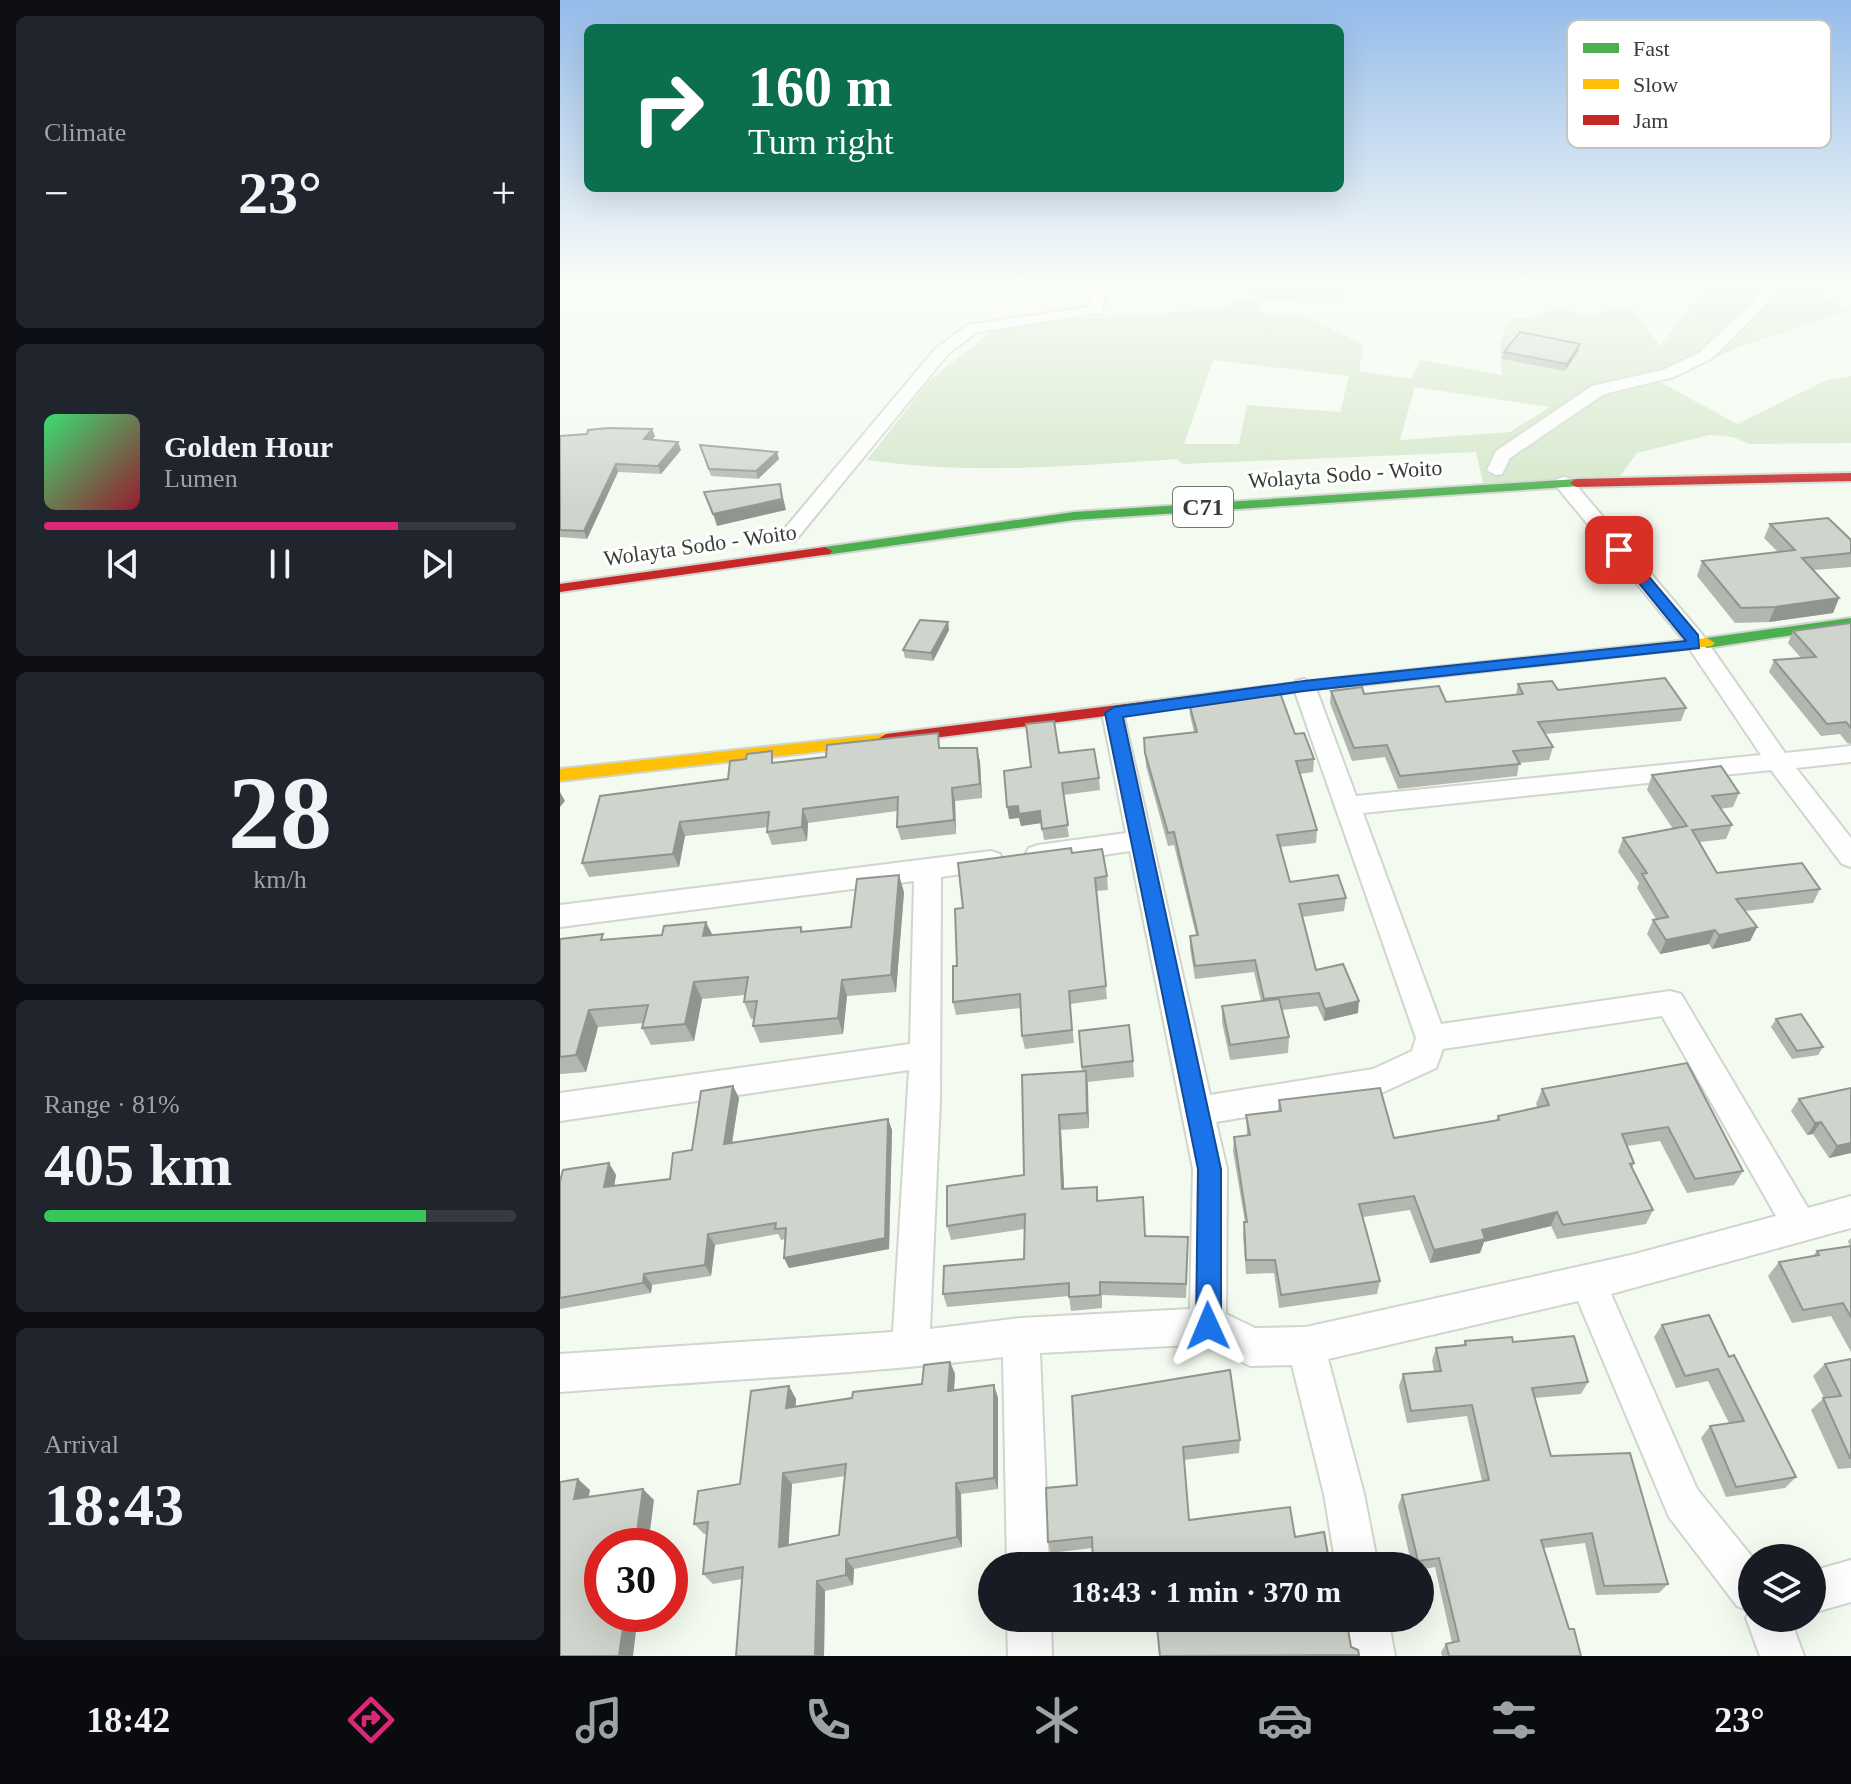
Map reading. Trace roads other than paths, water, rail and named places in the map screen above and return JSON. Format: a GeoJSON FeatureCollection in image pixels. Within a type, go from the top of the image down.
{"type":"FeatureCollection","features":[{"type":"Feature","properties":{"kind":"main road","name":"Wolayta Sodo - Woito"},"geometry":{"type":"LineString","coordinates":[[742,543],[1068,503],[1496,470],[1851,460]]}},
{"type":"Feature","properties":{"kind":"main road","name":"Wolayta Sodo - Woito"},"geometry":{"type":"LineString","coordinates":[[560,588],[1074,516],[1564,483],[1851,477]]}},
{"type":"Feature","properties":{"kind":"main road"},"geometry":{"type":"LineString","coordinates":[[560,775],[1114,713],[1304,686],[1694,645],[1851,622]]}},
{"type":"Feature","properties":{"kind":"street"},"geometry":{"type":"LineString","coordinates":[[788,537],[937,357]]}},
{"type":"Feature","properties":{"kind":"street"},"geometry":{"type":"LineString","coordinates":[[1496,470],[1502,455],[1598,390],[1668,374],[1702,357]]}},
{"type":"Feature","properties":{"kind":"street"},"geometry":{"type":"LineString","coordinates":[[1564,483],[1693,638],[1694,645],[1779,763],[1851,857]]}},
{"type":"Feature","properties":{"kind":"street"},"geometry":{"type":"LineString","coordinates":[[1196,1111],[1377,1082],[1425,1059],[1431,1038],[1304,686]]}},
{"type":"Feature","properties":{"kind":"street"},"geometry":{"type":"LineString","coordinates":[[1114,713],[1210,1169],[1208,1326]]}},
{"type":"Feature","properties":{"kind":"street"},"geometry":{"type":"LineString","coordinates":[[1345,806],[1851,754]]}},
{"type":"Feature","properties":{"kind":"street"},"geometry":{"type":"LineString","coordinates":[[560,916],[1141,840]]}},
{"type":"Feature","properties":{"kind":"street"},"geometry":{"type":"LineString","coordinates":[[910,1350],[925,1055],[928,870]]}},
{"type":"Feature","properties":{"kind":"street"},"geometry":{"type":"LineString","coordinates":[[1431,1038],[1670,1003],[1800,1226]]}},
{"type":"Feature","properties":{"kind":"street"},"geometry":{"type":"LineString","coordinates":[[560,1107],[925,1055]]}},
{"type":"Feature","properties":{"kind":"street"},"geometry":{"type":"LineString","coordinates":[[560,1373],[772,1356],[910,1350],[1021,1336],[1208,1326],[1229,1333],[1250,1347],[1306,1346],[1588,1282],[1851,1212]]}},
{"type":"Feature","properties":{"kind":"street"},"geometry":{"type":"LineString","coordinates":[[1588,1282],[1683,1503],[1738,1573]]}},
{"type":"Feature","properties":{"kind":"street"},"geometry":{"type":"LineString","coordinates":[[1021,1336],[1028,1552]]}},
{"type":"Feature","properties":{"kind":"street"},"geometry":{"type":"LineString","coordinates":[[1306,1346],[1344,1494],[1354,1552]]}},
{"type":"Feature","properties":{"kind":"street"},"geometry":{"type":"LineString","coordinates":[[1826,1588],[1851,1581]]}},
{"type":"Feature","properties":{"kind":"street"},"geometry":{"type":"LineString","coordinates":[[1029,1632],[1030,1656]]}},
{"type":"Feature","properties":{"kind":"street"},"geometry":{"type":"LineString","coordinates":[[1369,1632],[1373,1656]]}},
{"type":"Feature","properties":{"kind":"street"},"geometry":{"type":"LineString","coordinates":[[1773,1632],[1782,1656]]}}]}
